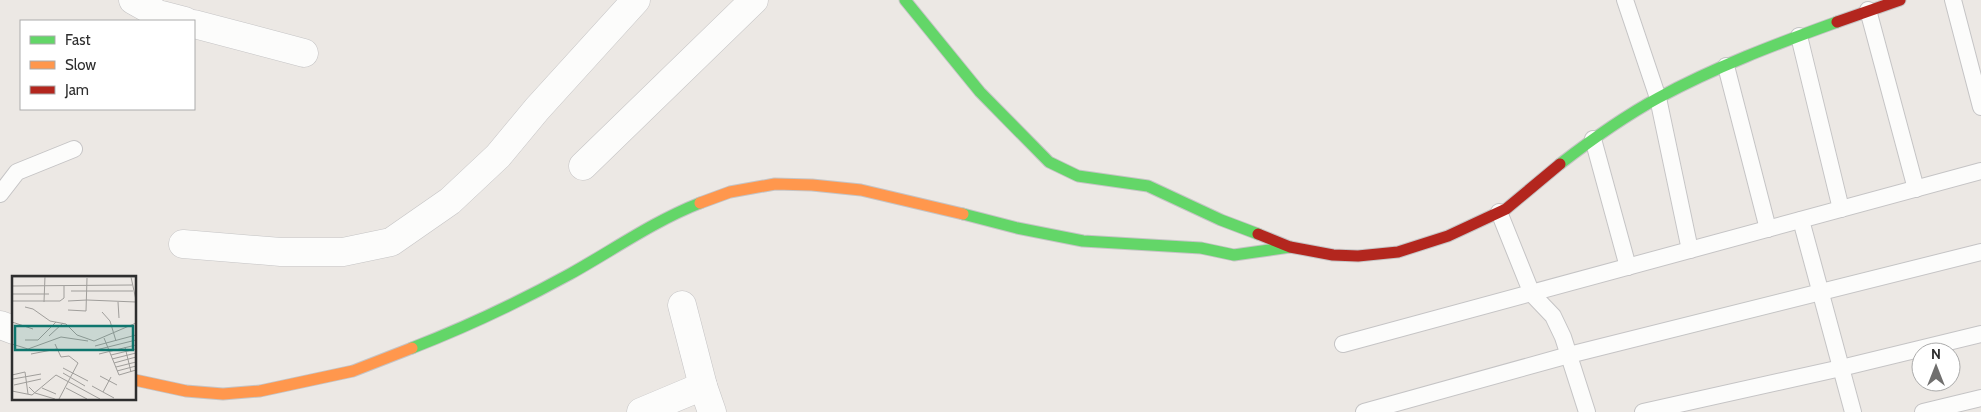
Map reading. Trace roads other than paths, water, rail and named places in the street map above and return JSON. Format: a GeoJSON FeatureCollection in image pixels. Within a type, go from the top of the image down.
{"type":"FeatureCollection","features":[{"type":"Feature","properties":{"kind":"street"},"geometry":{"type":"LineString","coordinates":[[133,0],[158,14],[181,20]]}},
{"type":"Feature","properties":{"kind":"street"},"geometry":{"type":"LineString","coordinates":[[183,244],[281,252],[343,252],[391,242],[450,201],[498,156],[537,109],[636,0]]}},
{"type":"Feature","properties":{"kind":"street"},"geometry":{"type":"LineString","coordinates":[[583,166],[754,0]]}},
{"type":"Feature","properties":{"kind":"street"},"geometry":{"type":"LineString","coordinates":[[905,0],[980,92],[1049,162],[1078,176],[1148,186],[1221,220],[1290,247],[1341,256],[1398,252],[1448,236],[1506,209],[1593,139],[1658,98],[1753,53],[1877,5],[1900,0]]}},
{"type":"Feature","properties":{"kind":"street"},"geometry":{"type":"LineString","coordinates":[[195,24],[304,53]]}},
{"type":"Feature","properties":{"kind":"street"},"geometry":{"type":"LineString","coordinates":[[136,380],[186,391],[223,394],[260,391],[353,371],[467,328],[568,275],[680,211],[730,192],[775,184],[812,185],[861,190],[921,202],[1017,228],[1083,240],[1201,248],[1234,255],[1290,247]]}},
{"type":"Feature","properties":{"kind":"street"},"geometry":{"type":"LineString","coordinates":[[682,306],[703,386],[712,412]]}},
{"type":"Feature","properties":{"kind":"street"},"geometry":{"type":"LineString","coordinates":[[0,325],[12,329]]}},
{"type":"Feature","properties":{"kind":"street"},"geometry":{"type":"LineString","coordinates":[[641,412],[703,386]]}},
{"type":"Feature","properties":{"kind":"lane"},"geometry":{"type":"LineString","coordinates":[[1625,0],[1658,98],[1690,250]]}},
{"type":"Feature","properties":{"kind":"lane"},"geometry":{"type":"LineString","coordinates":[[1953,0],[1981,107]]}},
{"type":"Feature","properties":{"kind":"lane"},"geometry":{"type":"LineString","coordinates":[[1877,5],[1916,189]]}},
{"type":"Feature","properties":{"kind":"lane"},"geometry":{"type":"LineString","coordinates":[[1799,36],[1841,209]]}},
{"type":"Feature","properties":{"kind":"lane"},"geometry":{"type":"LineString","coordinates":[[1726,66],[1768,229]]}},
{"type":"Feature","properties":{"kind":"lane"},"geometry":{"type":"LineString","coordinates":[[1593,139],[1628,267]]}},
{"type":"Feature","properties":{"kind":"lane"},"geometry":{"type":"LineString","coordinates":[[0,194],[17,172],[74,149]]}},
{"type":"Feature","properties":{"kind":"lane"},"geometry":{"type":"LineString","coordinates":[[1343,344],[1981,171]]}},
{"type":"Feature","properties":{"kind":"lane"},"geometry":{"type":"LineString","coordinates":[[1499,212],[1532,294],[1553,316],[1569,355],[1587,412]]}},
{"type":"Feature","properties":{"kind":"lane"},"geometry":{"type":"LineString","coordinates":[[1801,220],[1852,412]]}},
{"type":"Feature","properties":{"kind":"lane"},"geometry":{"type":"LineString","coordinates":[[1364,412],[1569,355],[1981,252]]}},
{"type":"Feature","properties":{"kind":"lane"},"geometry":{"type":"LineString","coordinates":[[1643,412],[1981,334]]}},
{"type":"Feature","properties":{"kind":"lane"},"geometry":{"type":"LineString","coordinates":[[1923,412],[1981,398]]}}]}
